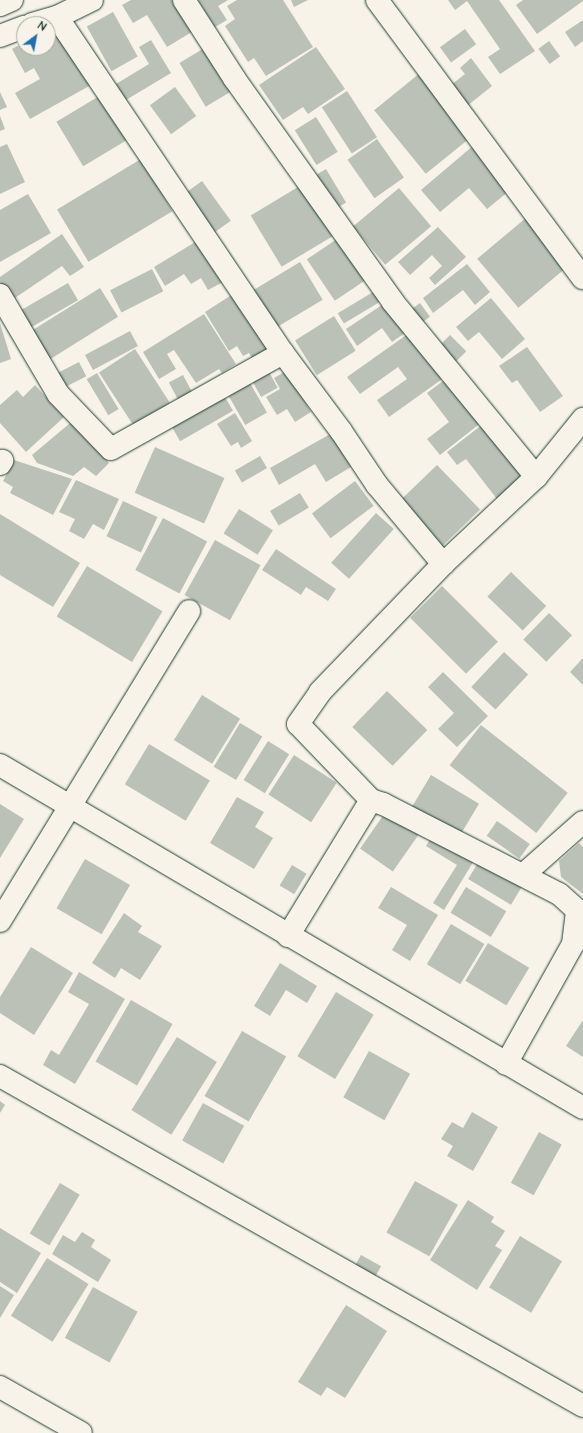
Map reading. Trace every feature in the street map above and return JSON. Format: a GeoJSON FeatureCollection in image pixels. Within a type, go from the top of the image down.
{"type":"FeatureCollection","features":[{"type":"Feature","properties":{"kind":"street"},"geometry":{"type":"LineString","coordinates":[[0,5],[12,0]]}},
{"type":"Feature","properties":{"kind":"street"},"geometry":{"type":"LineString","coordinates":[[92,0],[57,17],[283,353],[341,431],[377,486],[443,564]]}},
{"type":"Feature","properties":{"kind":"street"},"geometry":{"type":"LineString","coordinates":[[184,0],[234,78],[393,302],[536,477]]}},
{"type":"Feature","properties":{"kind":"street"},"geometry":{"type":"LineString","coordinates":[[377,0],[583,278]]}},
{"type":"Feature","properties":{"kind":"street"},"geometry":{"type":"LineString","coordinates":[[0,36],[16,30]]}},
{"type":"Feature","properties":{"kind":"street"},"geometry":{"type":"LineString","coordinates":[[0,295],[58,394],[111,449],[283,353]]}},
{"type":"Feature","properties":{"kind":"street"},"geometry":{"type":"LineString","coordinates":[[506,1064],[573,944],[577,910],[559,894],[383,804],[371,800],[298,724],[320,692],[443,564],[536,477],[583,419]]}},
{"type":"Feature","properties":{"kind":"street"},"geometry":{"type":"LineString","coordinates":[[0,921],[189,611]]}},
{"type":"Feature","properties":{"kind":"street"},"geometry":{"type":"LineString","coordinates":[[0,765],[288,936],[583,1108]]}},
{"type":"Feature","properties":{"kind":"street"},"geometry":{"type":"LineString","coordinates":[[288,936],[371,800]]}},
{"type":"Feature","properties":{"kind":"street"},"geometry":{"type":"LineString","coordinates":[[523,875],[583,822]]}},
{"type":"Feature","properties":{"kind":"street"},"geometry":{"type":"LineString","coordinates":[[0,1076],[583,1406]]}},
{"type":"Feature","properties":{"kind":"street"},"geometry":{"type":"LineString","coordinates":[[0,1387],[80,1433]]}},
{"type":"Feature","properties":{"kind":"building"},"geometry":{"type":"Polygon","coordinates":[[[131,0],[176,0],[195,30],[167,47],[147,15],[133,23],[122,5],[131,0]]]}},
{"type":"Feature","properties":{"kind":"building"},"geometry":{"type":"Polygon","coordinates":[[[198,0],[228,0],[218,6],[227,20],[215,27],[198,0]]]}},
{"type":"Feature","properties":{"kind":"building"},"geometry":{"type":"Polygon","coordinates":[[[237,0],[283,0],[313,47],[266,76],[254,58],[248,62],[225,26],[235,19],[227,6],[237,0]]]}},
{"type":"Feature","properties":{"kind":"building"},"geometry":{"type":"Polygon","coordinates":[[[291,0],[308,0],[294,7],[291,0]]]}},
{"type":"Feature","properties":{"kind":"building"},"geometry":{"type":"Polygon","coordinates":[[[448,0],[499,0],[535,51],[500,74],[488,57],[500,49],[467,1],[455,10],[448,0]]]}},
{"type":"Feature","properties":{"kind":"building"},"geometry":{"type":"Polygon","coordinates":[[[523,0],[583,1],[537,34],[516,5],[523,0]]]}},
{"type":"Feature","properties":{"kind":"building"},"geometry":{"type":"Polygon","coordinates":[[[113,12],[138,57],[111,71],[87,27],[113,12]]]}},
{"type":"Feature","properties":{"kind":"building"},"geometry":{"type":"Polygon","coordinates":[[[583,20],[583,41],[575,47],[565,32],[583,20]]]}},
{"type":"Feature","properties":{"kind":"building"},"geometry":{"type":"Polygon","coordinates":[[[56,24],[91,85],[30,119],[15,93],[40,79],[34,68],[25,73],[12,49],[16,47],[16,56],[56,56],[56,24]]]}},
{"type":"Feature","properties":{"kind":"building"},"geometry":{"type":"Polygon","coordinates":[[[465,29],[476,44],[451,63],[440,47],[465,29]]]}},
{"type":"Feature","properties":{"kind":"building"},"geometry":{"type":"Polygon","coordinates":[[[151,40],[171,73],[126,100],[116,84],[149,64],[139,47],[151,40]]]}},
{"type":"Feature","properties":{"kind":"building"},"geometry":{"type":"Polygon","coordinates":[[[549,41],[560,56],[550,64],[538,49],[549,41]]]}},
{"type":"Feature","properties":{"kind":"building"},"geometry":{"type":"Polygon","coordinates":[[[206,47],[232,91],[206,107],[179,63],[206,47]]]}},
{"type":"Feature","properties":{"kind":"building"},"geometry":{"type":"Polygon","coordinates":[[[316,47],[345,89],[308,114],[303,107],[283,120],[259,85],[316,47]]]}},
{"type":"Feature","properties":{"kind":"building"},"geometry":{"type":"Polygon","coordinates":[[[471,58],[492,86],[467,106],[451,85],[465,74],[460,68],[471,58]]]}},
{"type":"Feature","properties":{"kind":"building"},"geometry":{"type":"Polygon","coordinates":[[[420,73],[472,137],[426,174],[374,110],[420,73]]]}},
{"type":"Feature","properties":{"kind":"building"},"geometry":{"type":"Polygon","coordinates":[[[175,87],[196,116],[171,134],[150,105],[175,87]]]}},
{"type":"Feature","properties":{"kind":"building"},"geometry":{"type":"Polygon","coordinates":[[[347,91],[377,137],[352,153],[322,107],[347,91]]]}},
{"type":"Feature","properties":{"kind":"building"},"geometry":{"type":"Polygon","coordinates":[[[0,92],[7,107],[0,110],[0,92]]]}},
{"type":"Feature","properties":{"kind":"building"},"geometry":{"type":"Polygon","coordinates":[[[101,95],[128,140],[83,166],[56,122],[101,95]]]}},
{"type":"Feature","properties":{"kind":"building"},"geometry":{"type":"Polygon","coordinates":[[[0,116],[5,129],[0,131],[0,116]]]}},
{"type":"Feature","properties":{"kind":"building"},"geometry":{"type":"Polygon","coordinates":[[[316,117],[338,152],[317,165],[295,130],[316,117]]]}},
{"type":"Feature","properties":{"kind":"building"},"geometry":{"type":"Polygon","coordinates":[[[377,139],[404,178],[374,198],[348,160],[377,139]]]}},
{"type":"Feature","properties":{"kind":"building"},"geometry":{"type":"Polygon","coordinates":[[[7,144],[25,182],[0,194],[0,147],[7,144]]]}},
{"type":"Feature","properties":{"kind":"building"},"geometry":{"type":"Polygon","coordinates":[[[474,145],[509,191],[487,209],[469,188],[440,212],[421,190],[474,145]]]}},
{"type":"Feature","properties":{"kind":"building"},"geometry":{"type":"Polygon","coordinates":[[[141,159],[172,211],[88,262],[57,209],[141,159]]]}},
{"type":"Feature","properties":{"kind":"building"},"geometry":{"type":"Polygon","coordinates":[[[326,169],[346,202],[333,210],[313,177],[326,169]]]}},
{"type":"Feature","properties":{"kind":"building"},"geometry":{"type":"Polygon","coordinates":[[[202,181],[231,221],[213,234],[184,194],[202,181]]]}},
{"type":"Feature","properties":{"kind":"building"},"geometry":{"type":"Polygon","coordinates":[[[303,184],[334,235],[282,267],[251,215],[303,184]]]}},
{"type":"Feature","properties":{"kind":"building"},"geometry":{"type":"Polygon","coordinates":[[[399,188],[431,226],[385,265],[353,227],[399,188]]]}},
{"type":"Feature","properties":{"kind":"building"},"geometry":{"type":"Polygon","coordinates":[[[28,194],[51,233],[0,262],[0,210],[28,194]]]}},
{"type":"Feature","properties":{"kind":"building"},"geometry":{"type":"Polygon","coordinates":[[[527,217],[568,266],[518,308],[477,259],[527,217]]]}},
{"type":"Feature","properties":{"kind":"building"},"geometry":{"type":"Polygon","coordinates":[[[438,227],[466,257],[435,285],[429,278],[442,266],[432,255],[410,275],[398,262],[438,227]]]}},
{"type":"Feature","properties":{"kind":"building"},"geometry":{"type":"Polygon","coordinates":[[[62,234],[84,267],[70,276],[62,266],[12,300],[0,282],[0,277],[62,234]]]}},
{"type":"Feature","properties":{"kind":"building"},"geometry":{"type":"Polygon","coordinates":[[[340,237],[368,278],[335,301],[307,259],[340,237]]]}},
{"type":"Feature","properties":{"kind":"building"},"geometry":{"type":"Polygon","coordinates":[[[197,241],[223,282],[208,290],[201,278],[191,284],[184,274],[165,286],[154,267],[197,241]]]}},
{"type":"Feature","properties":{"kind":"building"},"geometry":{"type":"Polygon","coordinates":[[[300,262],[323,300],[276,328],[253,290],[300,262]]]}},
{"type":"Feature","properties":{"kind":"building"},"geometry":{"type":"Polygon","coordinates":[[[467,264],[490,292],[475,305],[463,290],[433,313],[423,298],[467,264]]]}},
{"type":"Feature","properties":{"kind":"building"},"geometry":{"type":"Polygon","coordinates":[[[152,269],[163,291],[121,313],[110,290],[152,269]]]}},
{"type":"Feature","properties":{"kind":"building"},"geometry":{"type":"Polygon","coordinates":[[[68,283],[78,300],[30,328],[20,311],[68,283]]]}},
{"type":"Feature","properties":{"kind":"building"},"geometry":{"type":"Polygon","coordinates":[[[100,288],[118,317],[48,360],[30,331],[100,288]]]}},
{"type":"Feature","properties":{"kind":"building"},"geometry":{"type":"Polygon","coordinates":[[[378,289],[384,299],[344,323],[338,313],[378,289]]]}},
{"type":"Feature","properties":{"kind":"building"},"geometry":{"type":"Polygon","coordinates":[[[233,294],[269,351],[254,361],[249,353],[243,356],[237,346],[229,351],[205,312],[233,294]]]}},
{"type":"Feature","properties":{"kind":"building"},"geometry":{"type":"Polygon","coordinates":[[[491,298],[525,339],[502,359],[479,332],[468,341],[456,327],[491,298]]]}},
{"type":"Feature","properties":{"kind":"building"},"geometry":{"type":"Polygon","coordinates":[[[388,301],[408,331],[392,342],[382,328],[357,346],[346,329],[388,301]]]}},
{"type":"Feature","properties":{"kind":"building"},"geometry":{"type":"Polygon","coordinates":[[[420,303],[430,317],[420,324],[410,310],[420,303]]]}},
{"type":"Feature","properties":{"kind":"building"},"geometry":{"type":"Polygon","coordinates":[[[204,314],[236,364],[222,373],[219,369],[196,383],[174,350],[167,354],[176,369],[159,379],[143,352],[204,314]]]}},
{"type":"Feature","properties":{"kind":"building"},"geometry":{"type":"Polygon","coordinates":[[[334,316],[356,351],[317,375],[295,340],[334,316]]]}},
{"type":"Feature","properties":{"kind":"building"},"geometry":{"type":"Polygon","coordinates":[[[0,323],[11,359],[0,363],[0,323]]]}},
{"type":"Feature","properties":{"kind":"building"},"geometry":{"type":"Polygon","coordinates":[[[130,331],[138,346],[93,370],[85,355],[130,331]]]}},
{"type":"Feature","properties":{"kind":"building"},"geometry":{"type":"Polygon","coordinates":[[[412,331],[445,377],[389,417],[377,400],[407,379],[398,367],[360,394],[347,377],[412,331]]]}},
{"type":"Feature","properties":{"kind":"building"},"geometry":{"type":"Polygon","coordinates":[[[450,335],[466,351],[452,365],[436,349],[450,335]]]}},
{"type":"Feature","properties":{"kind":"building"},"geometry":{"type":"Polygon","coordinates":[[[527,347],[563,396],[540,412],[517,380],[512,383],[499,366],[527,347]]]}},
{"type":"Feature","properties":{"kind":"building"},"geometry":{"type":"Polygon","coordinates":[[[135,349],[170,403],[134,426],[99,372],[135,349]]]}},
{"type":"Feature","properties":{"kind":"building"},"geometry":{"type":"Polygon","coordinates":[[[79,362],[86,376],[66,387],[59,372],[79,362]]]}},
{"type":"Feature","properties":{"kind":"building"},"geometry":{"type":"Polygon","coordinates":[[[286,371],[311,412],[295,422],[287,409],[277,415],[266,397],[280,389],[274,378],[286,371]]]}},
{"type":"Feature","properties":{"kind":"building"},"geometry":{"type":"Polygon","coordinates":[[[269,372],[278,388],[261,397],[252,381],[269,372]]]}},
{"type":"Feature","properties":{"kind":"building"},"geometry":{"type":"Polygon","coordinates":[[[97,373],[119,409],[108,415],[87,379],[97,373]]]}},
{"type":"Feature","properties":{"kind":"building"},"geometry":{"type":"Polygon","coordinates":[[[183,375],[193,394],[179,401],[169,383],[183,375]]]}},
{"type":"Feature","properties":{"kind":"building"},"geometry":{"type":"Polygon","coordinates":[[[447,378],[482,422],[440,455],[427,439],[449,422],[427,393],[447,378]]]}},
{"type":"Feature","properties":{"kind":"building"},"geometry":{"type":"Polygon","coordinates":[[[250,383],[267,412],[245,425],[228,396],[250,383]]]}},
{"type":"Feature","properties":{"kind":"building"},"geometry":{"type":"Polygon","coordinates":[[[35,385],[64,417],[26,452],[0,423],[0,405],[17,390],[23,397],[35,385]]]}},
{"type":"Feature","properties":{"kind":"building"},"geometry":{"type":"Polygon","coordinates":[[[225,397],[233,411],[180,441],[172,428],[225,397]]]}},
{"type":"Feature","properties":{"kind":"building"},"geometry":{"type":"Polygon","coordinates":[[[235,413],[252,441],[241,448],[238,442],[231,446],[217,424],[235,413]]]}},
{"type":"Feature","properties":{"kind":"building"},"geometry":{"type":"Polygon","coordinates":[[[75,419],[109,463],[96,476],[84,467],[73,476],[37,463],[32,455],[75,419]]]}},
{"type":"Feature","properties":{"kind":"building"},"geometry":{"type":"Polygon","coordinates":[[[483,424],[525,478],[497,499],[466,459],[457,465],[447,452],[483,424]]]}},
{"type":"Feature","properties":{"kind":"building"},"geometry":{"type":"Polygon","coordinates":[[[332,433],[351,467],[326,482],[315,464],[279,485],[270,468],[332,433]]]}},
{"type":"Feature","properties":{"kind":"building"},"geometry":{"type":"Polygon","coordinates":[[[155,447],[224,478],[204,524],[135,493],[155,447]]]}},
{"type":"Feature","properties":{"kind":"building"},"geometry":{"type":"Polygon","coordinates":[[[260,456],[267,468],[242,483],[235,470],[260,456]]]}},
{"type":"Feature","properties":{"kind":"building"},"geometry":{"type":"Polygon","coordinates":[[[14,460],[72,479],[53,515],[10,493],[13,487],[3,481],[14,460]]]}},
{"type":"Feature","properties":{"kind":"building"},"geometry":{"type":"Polygon","coordinates":[[[437,465],[480,510],[443,546],[400,501],[437,465]]]}},
{"type":"Feature","properties":{"kind":"building"},"geometry":{"type":"Polygon","coordinates":[[[76,480],[119,499],[104,530],[93,524],[84,539],[69,531],[75,519],[59,512],[76,480]]]}},
{"type":"Feature","properties":{"kind":"building"},"geometry":{"type":"Polygon","coordinates":[[[355,481],[374,506],[331,538],[312,513],[355,481]]]}},
{"type":"Feature","properties":{"kind":"building"},"geometry":{"type":"Polygon","coordinates":[[[300,493],[309,508],[279,526],[270,511],[300,493]]]}},
{"type":"Feature","properties":{"kind":"building"},"geometry":{"type":"Polygon","coordinates":[[[123,501],[157,517],[141,552],[107,536],[123,501]]]}},
{"type":"Feature","properties":{"kind":"building"},"geometry":{"type":"Polygon","coordinates":[[[239,509],[273,530],[258,555],[224,534],[239,509]]]}},
{"type":"Feature","properties":{"kind":"building"},"geometry":{"type":"Polygon","coordinates":[[[376,513],[394,529],[349,579],[331,563],[376,513]]]}},
{"type":"Feature","properties":{"kind":"building"},"geometry":{"type":"Polygon","coordinates":[[[0,514],[80,563],[53,607],[0,575],[0,514]]]}},
{"type":"Feature","properties":{"kind":"building"},"geometry":{"type":"Polygon","coordinates":[[[163,518],[207,541],[179,594],[135,570],[163,518]]]}},
{"type":"Feature","properties":{"kind":"building"},"geometry":{"type":"Polygon","coordinates":[[[215,540],[260,565],[230,620],[184,595],[215,540]]]}},
{"type":"Feature","properties":{"kind":"building"},"geometry":{"type":"Polygon","coordinates":[[[276,549],[336,589],[328,601],[306,587],[301,595],[262,570],[276,549]]]}},
{"type":"Feature","properties":{"kind":"building"},"geometry":{"type":"Polygon","coordinates":[[[87,566],[162,611],[132,662],[57,617],[87,566]]]}},
{"type":"Feature","properties":{"kind":"building"},"geometry":{"type":"Polygon","coordinates":[[[511,572],[546,606],[523,630],[487,596],[511,572]]]}},
{"type":"Feature","properties":{"kind":"building"},"geometry":{"type":"Polygon","coordinates":[[[442,586],[498,642],[466,674],[410,618],[442,586]]]}},
{"type":"Feature","properties":{"kind":"building"},"geometry":{"type":"Polygon","coordinates":[[[549,613],[572,635],[546,662],[523,640],[549,613]]]}},
{"type":"Feature","properties":{"kind":"building"},"geometry":{"type":"Polygon","coordinates":[[[504,652],[528,675],[495,710],[471,687],[504,652]]]}},
{"type":"Feature","properties":{"kind":"building"},"geometry":{"type":"Polygon","coordinates":[[[583,658],[583,685],[570,672],[583,658]]]}},
{"type":"Feature","properties":{"kind":"building"},"geometry":{"type":"Polygon","coordinates":[[[443,672],[488,716],[457,747],[438,729],[454,713],[428,687],[443,672]]]}},
{"type":"Feature","properties":{"kind":"building"},"geometry":{"type":"Polygon","coordinates":[[[387,691],[427,730],[393,766],[352,727],[387,691]]]}},
{"type":"Feature","properties":{"kind":"building"},"geometry":{"type":"Polygon","coordinates":[[[202,695],[240,719],[212,764],[174,740],[202,695]]]}},
{"type":"Feature","properties":{"kind":"building"},"geometry":{"type":"Polygon","coordinates":[[[240,723],[262,736],[236,780],[214,767],[240,723]]]}},
{"type":"Feature","properties":{"kind":"building"},"geometry":{"type":"Polygon","coordinates":[[[481,725],[568,793],[536,833],[450,765],[481,725]]]}},
{"type":"Feature","properties":{"kind":"building"},"geometry":{"type":"Polygon","coordinates":[[[268,741],[289,754],[265,793],[244,780],[268,741]]]}},
{"type":"Feature","properties":{"kind":"building"},"geometry":{"type":"Polygon","coordinates":[[[149,744],[210,781],[186,821],[125,784],[149,744]]]}},
{"type":"Feature","properties":{"kind":"building"},"geometry":{"type":"Polygon","coordinates":[[[294,755],[337,783],[311,822],[268,794],[294,755]]]}},
{"type":"Feature","properties":{"kind":"building"},"geometry":{"type":"Polygon","coordinates":[[[431,775],[479,804],[458,839],[410,810],[431,775]]]}},
{"type":"Feature","properties":{"kind":"building"},"geometry":{"type":"Polygon","coordinates":[[[237,797],[264,812],[255,827],[273,838],[254,869],[210,843],[237,797]]]}},
{"type":"Feature","properties":{"kind":"building"},"geometry":{"type":"Polygon","coordinates":[[[0,804],[24,819],[0,858],[0,804]]]}},
{"type":"Feature","properties":{"kind":"building"},"geometry":{"type":"Polygon","coordinates":[[[387,810],[420,833],[393,871],[360,849],[387,810]]]}},
{"type":"Feature","properties":{"kind":"building"},"geometry":{"type":"Polygon","coordinates":[[[497,821],[530,844],[519,859],[487,836],[497,821]]]}},
{"type":"Feature","properties":{"kind":"building"},"geometry":{"type":"Polygon","coordinates":[[[434,833],[475,859],[444,910],[433,903],[457,865],[426,846],[434,833]]]}},
{"type":"Feature","properties":{"kind":"building"},"geometry":{"type":"Polygon","coordinates":[[[579,843],[583,847],[583,894],[561,877],[559,861],[579,843]]]}},
{"type":"Feature","properties":{"kind":"building"},"geometry":{"type":"Polygon","coordinates":[[[85,859],[130,885],[102,934],[56,908],[85,859]]]}},
{"type":"Feature","properties":{"kind":"building"},"geometry":{"type":"Polygon","coordinates":[[[479,861],[522,887],[511,905],[468,879],[479,861]]]}},
{"type":"Feature","properties":{"kind":"building"},"geometry":{"type":"Polygon","coordinates":[[[292,865],[307,874],[294,894],[280,886],[292,865]]]}},
{"type":"Feature","properties":{"kind":"building"},"geometry":{"type":"Polygon","coordinates":[[[391,887],[438,915],[410,961],[392,950],[407,925],[378,908],[391,887]]]}},
{"type":"Feature","properties":{"kind":"building"},"geometry":{"type":"Polygon","coordinates":[[[466,887],[506,911],[491,937],[451,913],[466,887]]]}},
{"type":"Feature","properties":{"kind":"building"},"geometry":{"type":"Polygon","coordinates":[[[124,913],[142,926],[138,932],[162,946],[140,980],[121,968],[115,978],[92,963],[124,913]]]}},
{"type":"Feature","properties":{"kind":"building"},"geometry":{"type":"Polygon","coordinates":[[[451,924],[484,944],[460,984],[427,964],[451,924]]]}},
{"type":"Feature","properties":{"kind":"building"},"geometry":{"type":"Polygon","coordinates":[[[488,943],[529,968],[506,1005],[465,981],[488,943]]]}},
{"type":"Feature","properties":{"kind":"building"},"geometry":{"type":"Polygon","coordinates":[[[31,947],[73,973],[34,1035],[0,1013],[0,997],[31,947]]]}},
{"type":"Feature","properties":{"kind":"building"},"geometry":{"type":"Polygon","coordinates":[[[280,963],[317,986],[307,1003],[286,990],[270,1016],[254,1006],[280,963]]]}},
{"type":"Feature","properties":{"kind":"building"},"geometry":{"type":"Polygon","coordinates":[[[79,972],[125,999],[75,1084],[43,1065],[51,1050],[59,1055],[89,1004],[68,992],[79,972]]]}},
{"type":"Feature","properties":{"kind":"building"},"geometry":{"type":"Polygon","coordinates":[[[336,992],[374,1015],[335,1079],[297,1056],[336,992]]]}},
{"type":"Feature","properties":{"kind":"building"},"geometry":{"type":"Polygon","coordinates":[[[131,1000],[173,1024],[137,1085],[96,1061],[131,1000]]]}},
{"type":"Feature","properties":{"kind":"building"},"geometry":{"type":"Polygon","coordinates":[[[583,1020],[583,1057],[566,1046],[583,1020]]]}},
{"type":"Feature","properties":{"kind":"building"},"geometry":{"type":"Polygon","coordinates":[[[242,1031],[286,1056],[249,1121],[204,1096],[242,1031]]]}},
{"type":"Feature","properties":{"kind":"building"},"geometry":{"type":"Polygon","coordinates":[[[177,1037],[217,1062],[171,1135],[131,1110],[177,1037]]]}},
{"type":"Feature","properties":{"kind":"building"},"geometry":{"type":"Polygon","coordinates":[[[369,1051],[410,1074],[384,1120],[343,1097],[369,1051]]]}},
{"type":"Feature","properties":{"kind":"building"},"geometry":{"type":"Polygon","coordinates":[[[0,1101],[5,1105],[0,1113],[0,1101]]]}},
{"type":"Feature","properties":{"kind":"building"},"geometry":{"type":"Polygon","coordinates":[[[203,1103],[244,1126],[223,1163],[182,1141],[203,1103]]]}},
{"type":"Feature","properties":{"kind":"building"},"geometry":{"type":"Polygon","coordinates":[[[472,1112],[498,1127],[473,1171],[447,1156],[453,1146],[441,1139],[452,1122],[463,1128],[472,1112]]]}},
{"type":"Feature","properties":{"kind":"building"},"geometry":{"type":"Polygon","coordinates":[[[539,1132],[562,1145],[534,1195],[511,1183],[539,1132]]]}},
{"type":"Feature","properties":{"kind":"building"},"geometry":{"type":"Polygon","coordinates":[[[415,1181],[458,1205],[429,1256],[386,1233],[415,1181]]]}},
{"type":"Feature","properties":{"kind":"building"},"geometry":{"type":"Polygon","coordinates":[[[60,1183],[80,1195],[49,1245],[30,1234],[60,1183]]]}},
{"type":"Feature","properties":{"kind":"building"},"geometry":{"type":"Polygon","coordinates":[[[468,1200],[494,1217],[491,1222],[505,1231],[495,1246],[502,1250],[477,1290],[430,1260],[468,1200]]]}},
{"type":"Feature","properties":{"kind":"building"},"geometry":{"type":"Polygon","coordinates":[[[0,1228],[41,1253],[17,1293],[0,1282],[0,1228]]]}},
{"type":"Feature","properties":{"kind":"building"},"geometry":{"type":"Polygon","coordinates":[[[82,1232],[95,1240],[91,1247],[111,1260],[98,1282],[52,1254],[63,1235],[75,1242],[82,1232]]]}},
{"type":"Feature","properties":{"kind":"building"},"geometry":{"type":"Polygon","coordinates":[[[520,1236],[562,1261],[531,1313],[489,1287],[520,1236]]]}},
{"type":"Feature","properties":{"kind":"building"},"geometry":{"type":"Polygon","coordinates":[[[361,1255],[381,1266],[375,1278],[355,1266],[361,1255]]]}},
{"type":"Feature","properties":{"kind":"building"},"geometry":{"type":"Polygon","coordinates":[[[47,1258],[89,1284],[53,1342],[11,1316],[47,1258]]]}},
{"type":"Feature","properties":{"kind":"building"},"geometry":{"type":"Polygon","coordinates":[[[0,1286],[14,1295],[0,1318],[0,1286]]]}},
{"type":"Feature","properties":{"kind":"building"},"geometry":{"type":"Polygon","coordinates":[[[93,1287],[138,1312],[109,1362],[65,1338],[93,1287]]]}},
{"type":"Feature","properties":{"kind":"building"},"geometry":{"type":"Polygon","coordinates":[[[346,1305],[387,1331],[345,1398],[327,1387],[321,1396],[298,1382],[346,1305]]]}}]}
